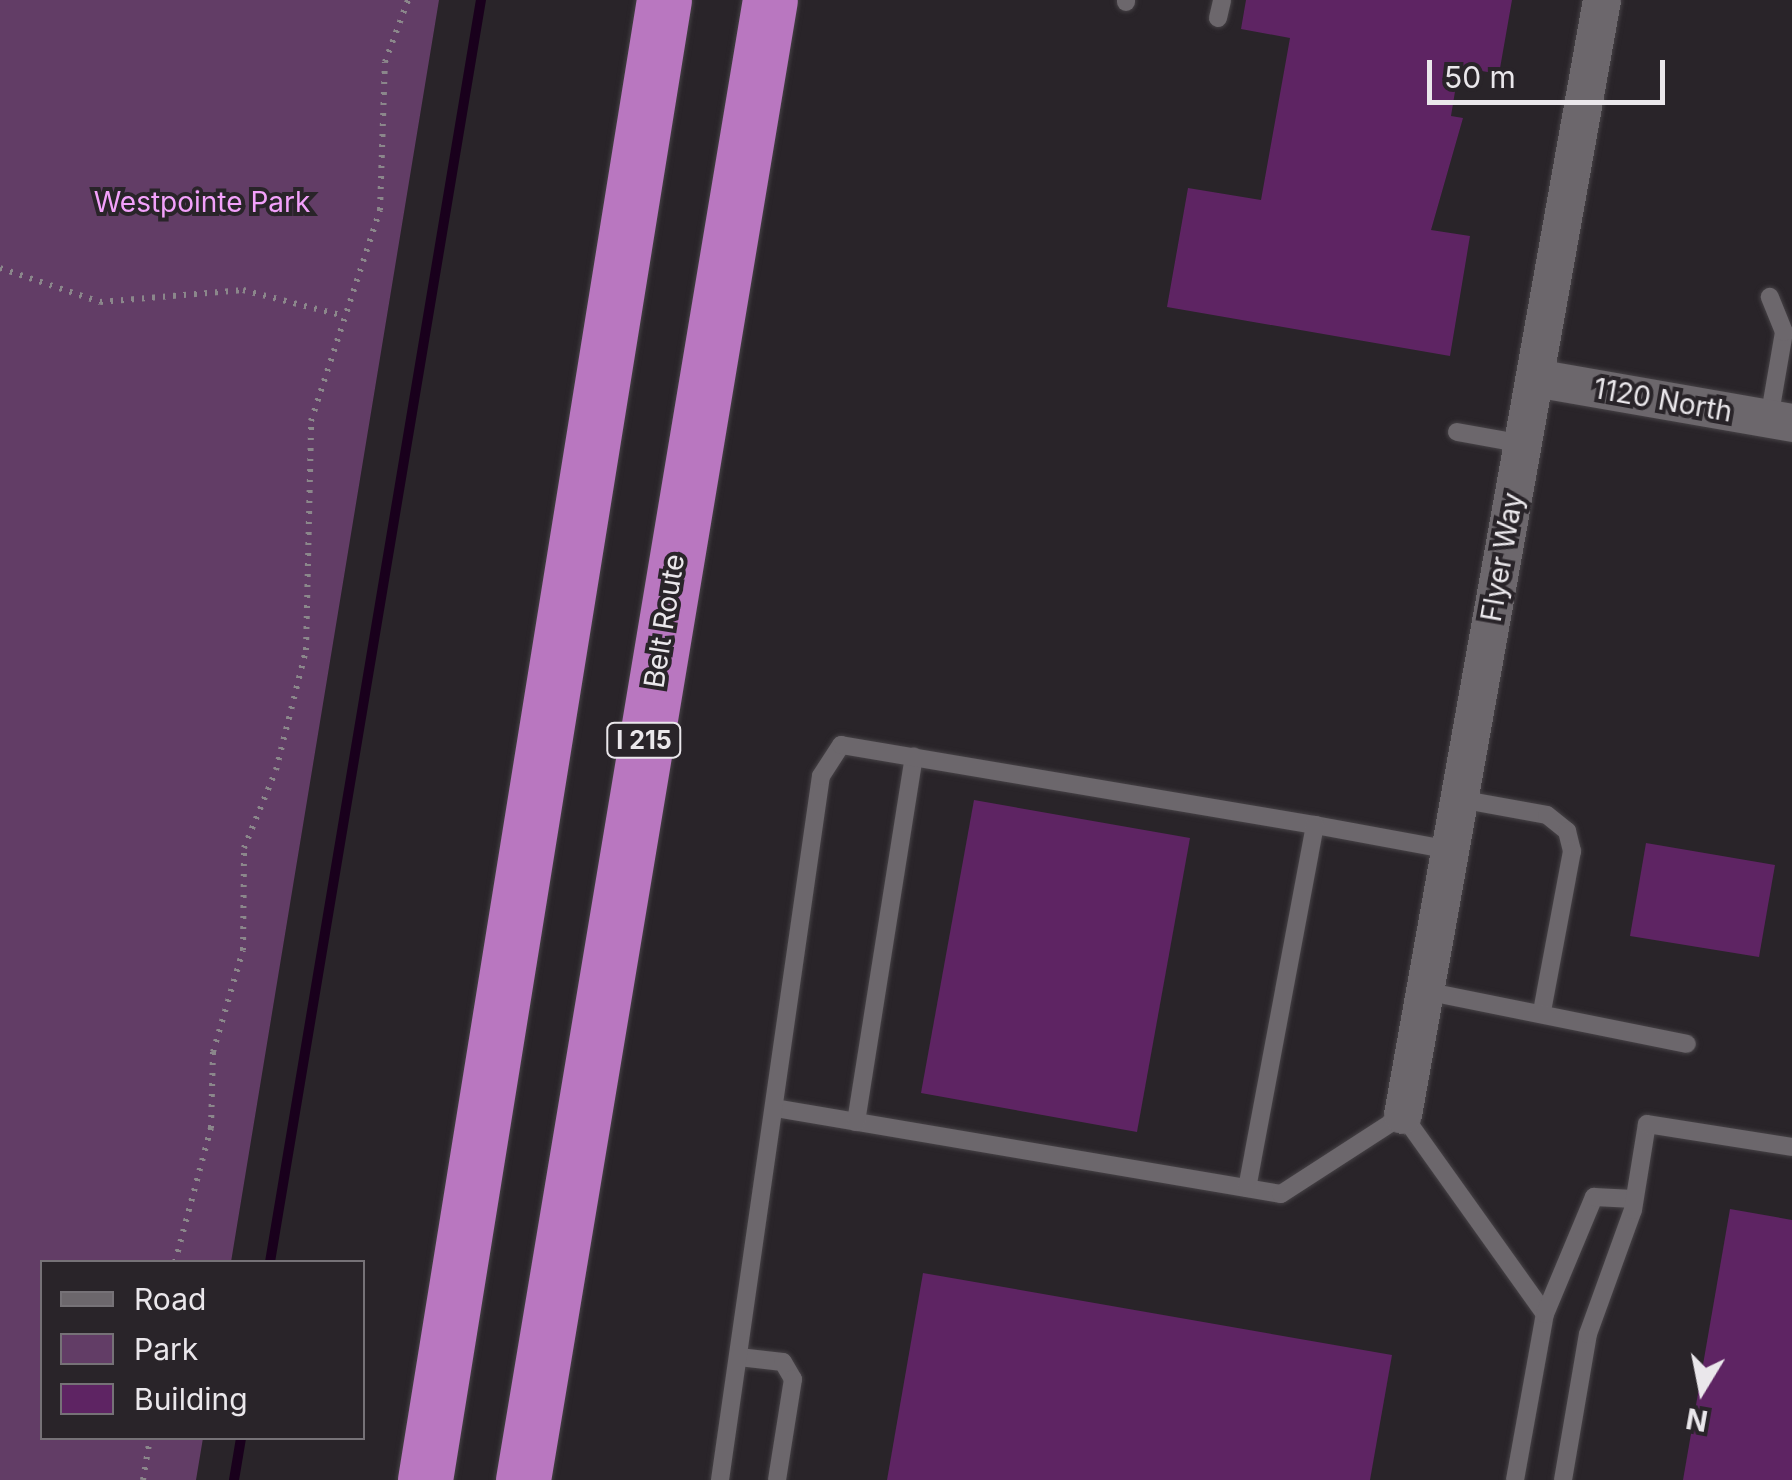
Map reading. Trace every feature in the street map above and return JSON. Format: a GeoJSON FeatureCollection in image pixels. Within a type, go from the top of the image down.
{"type":"FeatureCollection","features":[{"type":"Feature","properties":{"kind":"highway"},"geometry":{"type":"LineString","coordinates":[[425,1480],[664,0]]}},
{"type":"Feature","properties":{"kind":"highway","name":"Belt Route"},"geometry":{"type":"LineString","coordinates":[[523,1480],[770,0]]}},
{"type":"Feature","properties":{"kind":"street","name":"Flyer Way"},"geometry":{"type":"LineString","coordinates":[[1403,1115],[1602,0]]}},
{"type":"Feature","properties":{"kind":"street","name":"1120 North"},"geometry":{"type":"LineString","coordinates":[[1534,378],[1780,421]]}},
{"type":"Feature","properties":{"kind":"lane"},"geometry":{"type":"LineString","coordinates":[[1770,297],[1784,332],[1780,421]]}},
{"type":"Feature","properties":{"kind":"lane"},"geometry":{"type":"LineString","coordinates":[[1457,432],[1522,444]]}},
{"type":"Feature","properties":{"kind":"lane"},"geometry":{"type":"LineString","coordinates":[[720,1480],[821,776],[841,744],[1450,850]]}},
{"type":"Feature","properties":{"kind":"lane"},"geometry":{"type":"LineString","coordinates":[[856,1122],[914,757]]}},
{"type":"Feature","properties":{"kind":"lane"},"geometry":{"type":"LineString","coordinates":[[1459,799],[1547,814],[1567,831],[1572,850],[1542,1012]]}},
{"type":"Feature","properties":{"kind":"lane"},"geometry":{"type":"LineString","coordinates":[[1246,1188],[1315,825]]}},
{"type":"Feature","properties":{"kind":"lane"},"geometry":{"type":"LineString","coordinates":[[1425,991],[1687,1044]]}},
{"type":"Feature","properties":{"kind":"lane"},"geometry":{"type":"LineString","coordinates":[[775,1108],[1281,1194],[1403,1115],[1545,1314]]}},
{"type":"Feature","properties":{"kind":"lane"},"geometry":{"type":"LineString","coordinates":[[1563,1480],[1588,1334],[1634,1199],[1647,1124],[1792,1147]]}},
{"type":"Feature","properties":{"kind":"lane"},"geometry":{"type":"LineString","coordinates":[[1515,1480],[1545,1314],[1594,1197],[1634,1199]]}},
{"type":"Feature","properties":{"kind":"lane"},"geometry":{"type":"LineString","coordinates":[[739,1357],[784,1362],[794,1379],[777,1480]]}},
{"type":"Feature","properties":{"kind":"path"},"geometry":{"type":"LineString","coordinates":[[176,1260],[211,1128],[212,1052],[243,950],[244,848],[276,770],[306,650],[307,450],[344,316],[380,210],[386,62],[408,0]]}},
{"type":"Feature","properties":{"kind":"path"},"geometry":{"type":"LineString","coordinates":[[0,268],[100,302],[243,290],[344,316]]}},
{"type":"Feature","properties":{"kind":"path"},"geometry":{"type":"LineString","coordinates":[[143,1480],[150,1440]]}},
{"type":"Feature","properties":{"kind":"green space","name":"Westpointe Park"},"geometry":{"type":"Polygon","coordinates":[[[0,0],[439,0],[231,1260],[40,1260],[40,1440],[203,1440],[196,1480],[0,1480],[0,0]]]}},
{"type":"Feature","properties":{"kind":"building"},"geometry":{"type":"Polygon","coordinates":[[[1246,0],[1512,0],[1499,74],[1459,67],[1451,116],[1463,118],[1431,230],[1470,236],[1450,356],[1167,307],[1188,188],[1261,200],[1290,38],[1241,29],[1246,0]]]}},
{"type":"Feature","properties":{"kind":"building"},"geometry":{"type":"Polygon","coordinates":[[[974,800],[1190,838],[1137,1132],[921,1093],[974,800]]]}},
{"type":"Feature","properties":{"kind":"building"},"geometry":{"type":"Polygon","coordinates":[[[1646,843],[1775,865],[1759,957],[1630,936],[1646,843]]]}},
{"type":"Feature","properties":{"kind":"building"},"geometry":{"type":"Polygon","coordinates":[[[1730,1209],[1792,1220],[1792,1480],[1683,1480],[1730,1209]]]}},
{"type":"Feature","properties":{"kind":"building"},"geometry":{"type":"Polygon","coordinates":[[[923,1273],[1392,1355],[1370,1480],[887,1480],[923,1273]]]}},
{"type":"Feature","properties":{"kind":"waterway"},"geometry":{"type":"LineString","coordinates":[[270,1260],[481,0]]}},
{"type":"Feature","properties":{"kind":"waterway"},"geometry":{"type":"LineString","coordinates":[[234,1480],[241,1440]]}}]}
